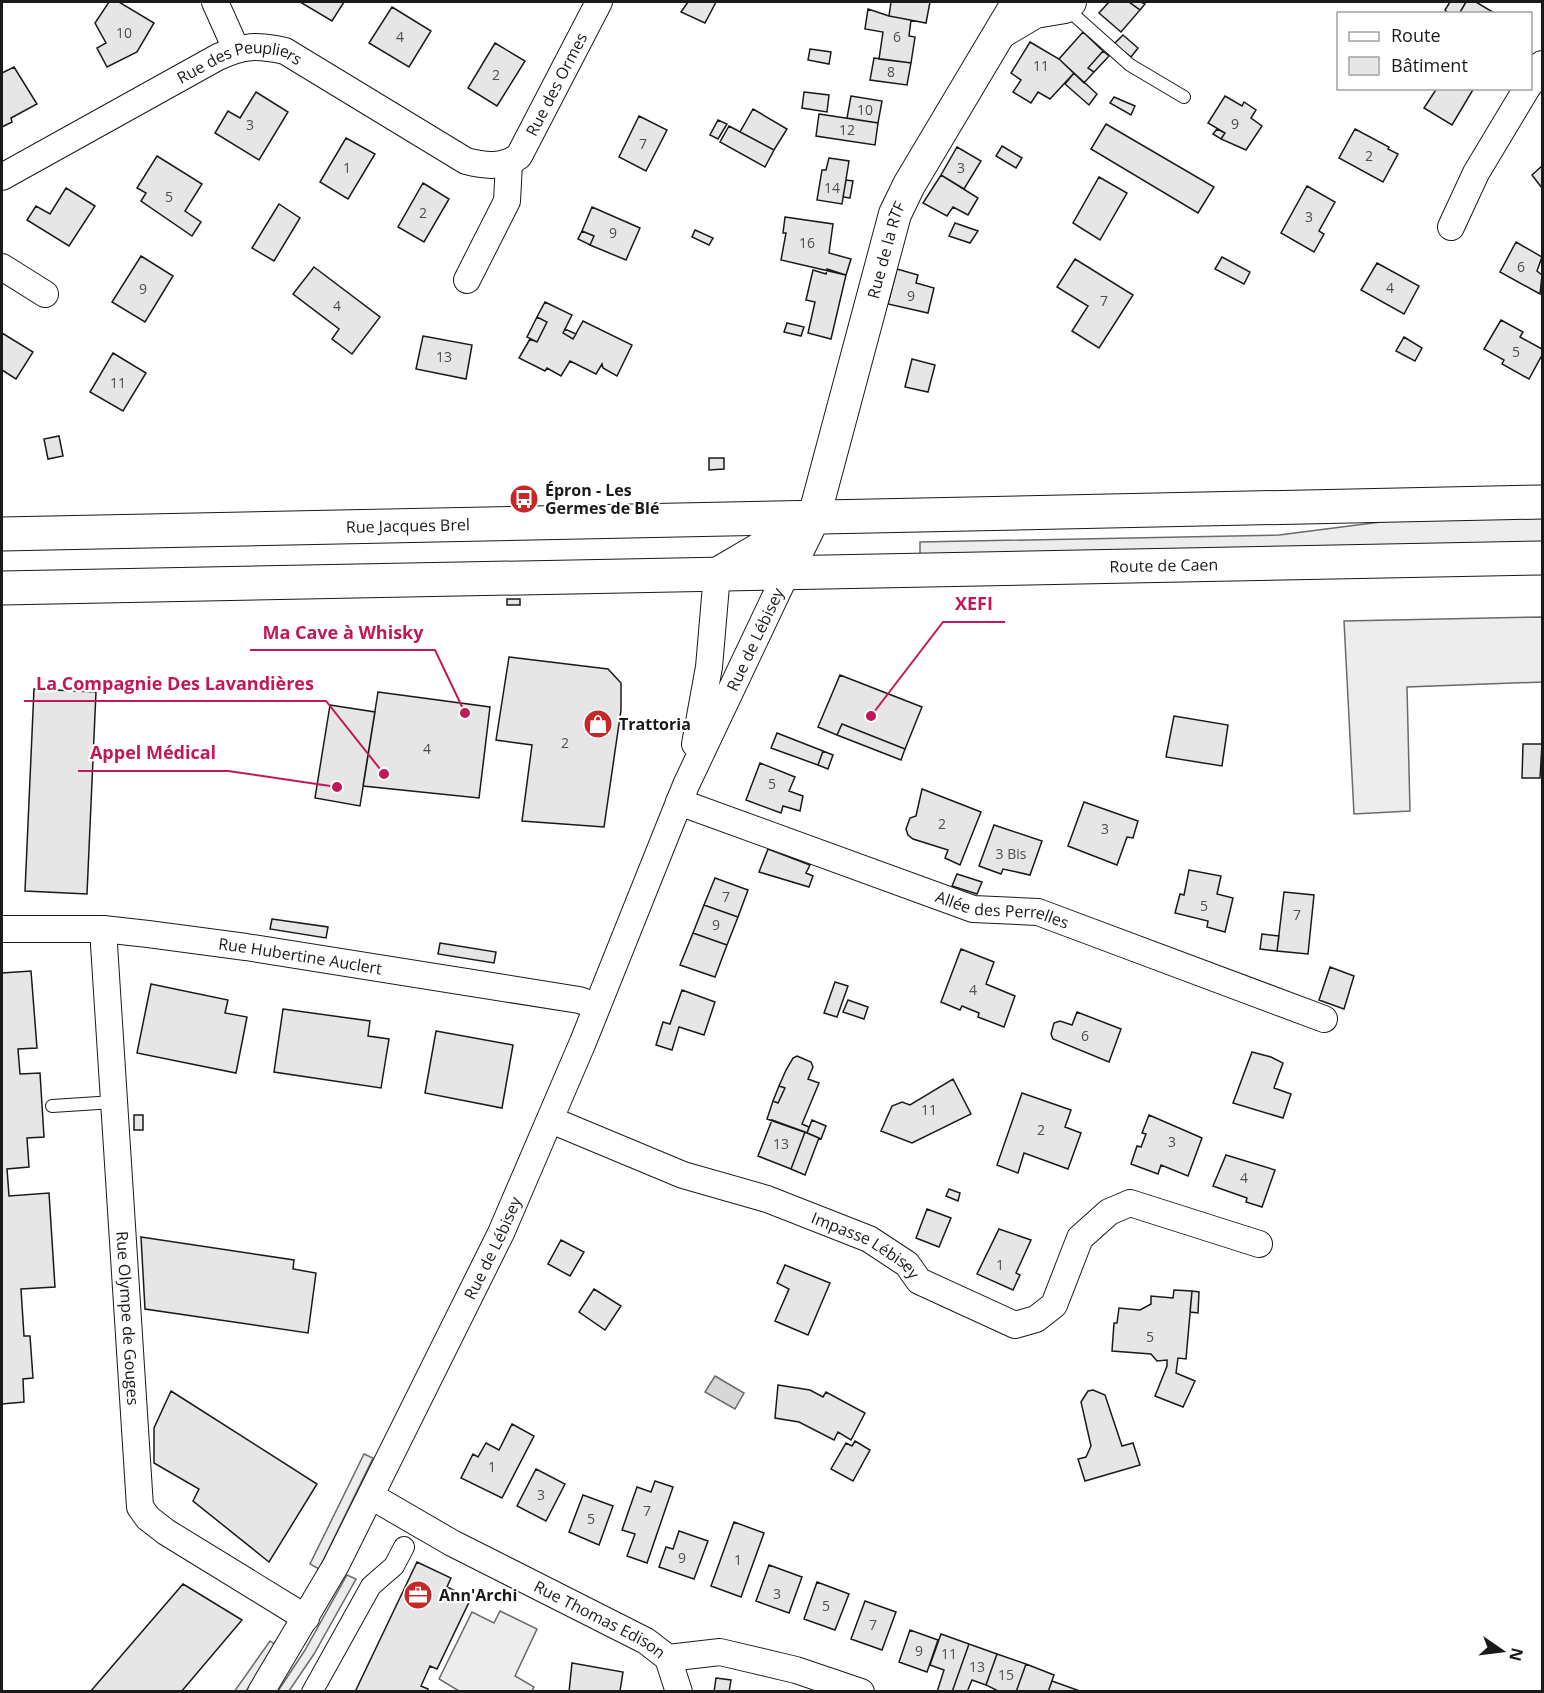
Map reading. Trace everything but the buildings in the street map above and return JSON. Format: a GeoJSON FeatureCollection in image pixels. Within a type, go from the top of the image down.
{"type":"FeatureCollection","features":[{"type":"Feature","properties":{"kind":"main road"},"geometry":{"type":"LineString","coordinates":[[818,504],[1542,502]]}},
{"type":"Feature","properties":{"kind":"main road","name":"Rue Jacques Brel"},"geometry":{"type":"LineString","coordinates":[[2,534],[818,504]]}},
{"type":"Feature","properties":{"kind":"main road","name":"Route de Caen"},"geometry":{"type":"LineString","coordinates":[[786,573],[1542,558]]}},
{"type":"Feature","properties":{"kind":"main road"},"geometry":{"type":"LineString","coordinates":[[2,588],[786,573]]}},
{"type":"Feature","properties":{"kind":"street"},"geometry":{"type":"LineString","coordinates":[[215,2],[236,49]]}},
{"type":"Feature","properties":{"kind":"street","name":"Rue des Ormes"},"geometry":{"type":"LineString","coordinates":[[509,163],[519,156],[599,2]]}},
{"type":"Feature","properties":{"kind":"street","name":"Rue de la RTF"},"geometry":{"type":"LineString","coordinates":[[818,504],[895,214],[912,179],[1003,31],[1018,2]]}},
{"type":"Feature","properties":{"kind":"street"},"geometry":{"type":"LineString","coordinates":[[1003,31],[1035,12],[1067,4]]}},
{"type":"Feature","properties":{"kind":"street","name":"Rue des Peupliers"},"geometry":{"type":"LineString","coordinates":[[2,177],[236,49],[259,45],[285,51],[466,161],[480,165],[509,163]]}},
{"type":"Feature","properties":{"kind":"street"},"geometry":{"type":"LineString","coordinates":[[1532,81],[1542,64]]}},
{"type":"Feature","properties":{"kind":"street"},"geometry":{"type":"LineString","coordinates":[[1450,227],[1476,173],[1526,90]]}},
{"type":"Feature","properties":{"kind":"street"},"geometry":{"type":"LineString","coordinates":[[467,280],[507,201],[509,163]]}},
{"type":"Feature","properties":{"kind":"street"},"geometry":{"type":"LineString","coordinates":[[2,267],[45,294]]}},
{"type":"Feature","properties":{"kind":"street"},"geometry":{"type":"LineString","coordinates":[[717,574],[818,504]]}},
{"type":"Feature","properties":{"kind":"street","name":"Rue de Lébisey"},"geometry":{"type":"LineString","coordinates":[[261,1692],[306,1618],[371,1496],[501,1233],[551,1120],[682,794],[818,504]]}},
{"type":"Feature","properties":{"kind":"street","name":"Rue de Lébisey"},"geometry":{"type":"LineString","coordinates":[[682,794],[709,667],[717,574]]}},
{"type":"Feature","properties":{"kind":"street","name":"Allée des Perrelles"},"geometry":{"type":"LineString","coordinates":[[682,794],[974,909],[1038,912],[1323,1018]]}},
{"type":"Feature","properties":{"kind":"street","name":"Rue Hubertine Auclert"},"geometry":{"type":"LineString","coordinates":[[2,929],[103,929],[246,946],[579,1000],[597,1006]]}},
{"type":"Feature","properties":{"kind":"street","name":"Rue Olympe de Gouges"},"geometry":{"type":"LineString","coordinates":[[103,929],[140,1507],[148,1518],[166,1532],[306,1618]]}},
{"type":"Feature","properties":{"kind":"street","name":"Impasse Lébisey"},"geometry":{"type":"LineString","coordinates":[[551,1120],[683,1175],[767,1199],[869,1239],[907,1264],[919,1281],[1015,1325],[1036,1319],[1054,1305],[1080,1238],[1109,1212],[1130,1203],[1259,1244]]}},
{"type":"Feature","properties":{"kind":"street","name":"Rue Thomas Edison"},"geometry":{"type":"LineString","coordinates":[[371,1496],[452,1543],[626,1629],[668,1658],[679,1692]]}},
{"type":"Feature","properties":{"kind":"street"},"geometry":{"type":"LineString","coordinates":[[312,1692],[372,1586],[394,1566],[404,1548]]}},
{"type":"Feature","properties":{"kind":"street"},"geometry":{"type":"LineString","coordinates":[[668,1658],[720,1652],[796,1670],[859,1691]]}},
{"type":"Feature","properties":{"kind":"lane"},"geometry":{"type":"LineString","coordinates":[[1067,4],[1130,65],[1184,97]]}},
{"type":"Feature","properties":{"kind":"lane"},"geometry":{"type":"LineString","coordinates":[[52,1106],[114,1102]]}},
{"type":"Feature","properties":{"kind":"shaded area"},"geometry":{"type":"Polygon","coordinates":[[[1542,516],[1542,542],[920,555],[920,542],[1279,535],[1404,519],[1542,516]]]}},
{"type":"Feature","properties":{"kind":"shaded area"},"geometry":{"type":"Polygon","coordinates":[[[1542,617],[1542,682],[1407,687],[1410,811],[1354,814],[1344,621],[1542,617]]]}},
{"type":"Feature","properties":{"kind":"shaded area"},"geometry":{"type":"Polygon","coordinates":[[[715,1376],[744,1393],[735,1409],[705,1392],[715,1376]]]}},
{"type":"Feature","properties":{"kind":"shaded area"},"geometry":{"type":"Polygon","coordinates":[[[364,1454],[373,1458],[319,1569],[310,1564],[364,1454]]]}},
{"type":"Feature","properties":{"kind":"shaded area"},"geometry":{"type":"Polygon","coordinates":[[[347,1575],[356,1579],[314,1654],[289,1691],[278,1691],[305,1650],[347,1575]]]}},
{"type":"Feature","properties":{"kind":"shaded area"},"geometry":{"type":"Polygon","coordinates":[[[500,1611],[537,1629],[515,1676],[534,1687],[532,1691],[459,1691],[439,1679],[472,1612],[494,1623],[500,1611]]]}},
{"type":"Feature","properties":{"kind":"shaded area"},"geometry":{"type":"Polygon","coordinates":[[[270,1641],[277,1646],[246,1691],[234,1692],[270,1641]]]}},
{"type":"Feature","properties":{"kind":"place","name":"Épron - Les Germes de Blé"},"geometry":{"type":"Point","coordinates":[524,499]}},
{"type":"Feature","properties":{"kind":"place","name":"Ma Cave à Whisky"},"geometry":{"type":"Point","coordinates":[465,713]}},
{"type":"Feature","properties":{"kind":"place","name":"XEFI"},"geometry":{"type":"Point","coordinates":[871,716]}},
{"type":"Feature","properties":{"kind":"place","name":"Trattoria"},"geometry":{"type":"Point","coordinates":[598,724]}},
{"type":"Feature","properties":{"kind":"place","name":"La Compagnie Des Lavandières"},"geometry":{"type":"Point","coordinates":[384,774]}},
{"type":"Feature","properties":{"kind":"place","name":"Appel Médical"},"geometry":{"type":"Point","coordinates":[337,787]}},
{"type":"Feature","properties":{"kind":"place","name":"Ann'Archi"},"geometry":{"type":"Point","coordinates":[418,1595]}}]}
